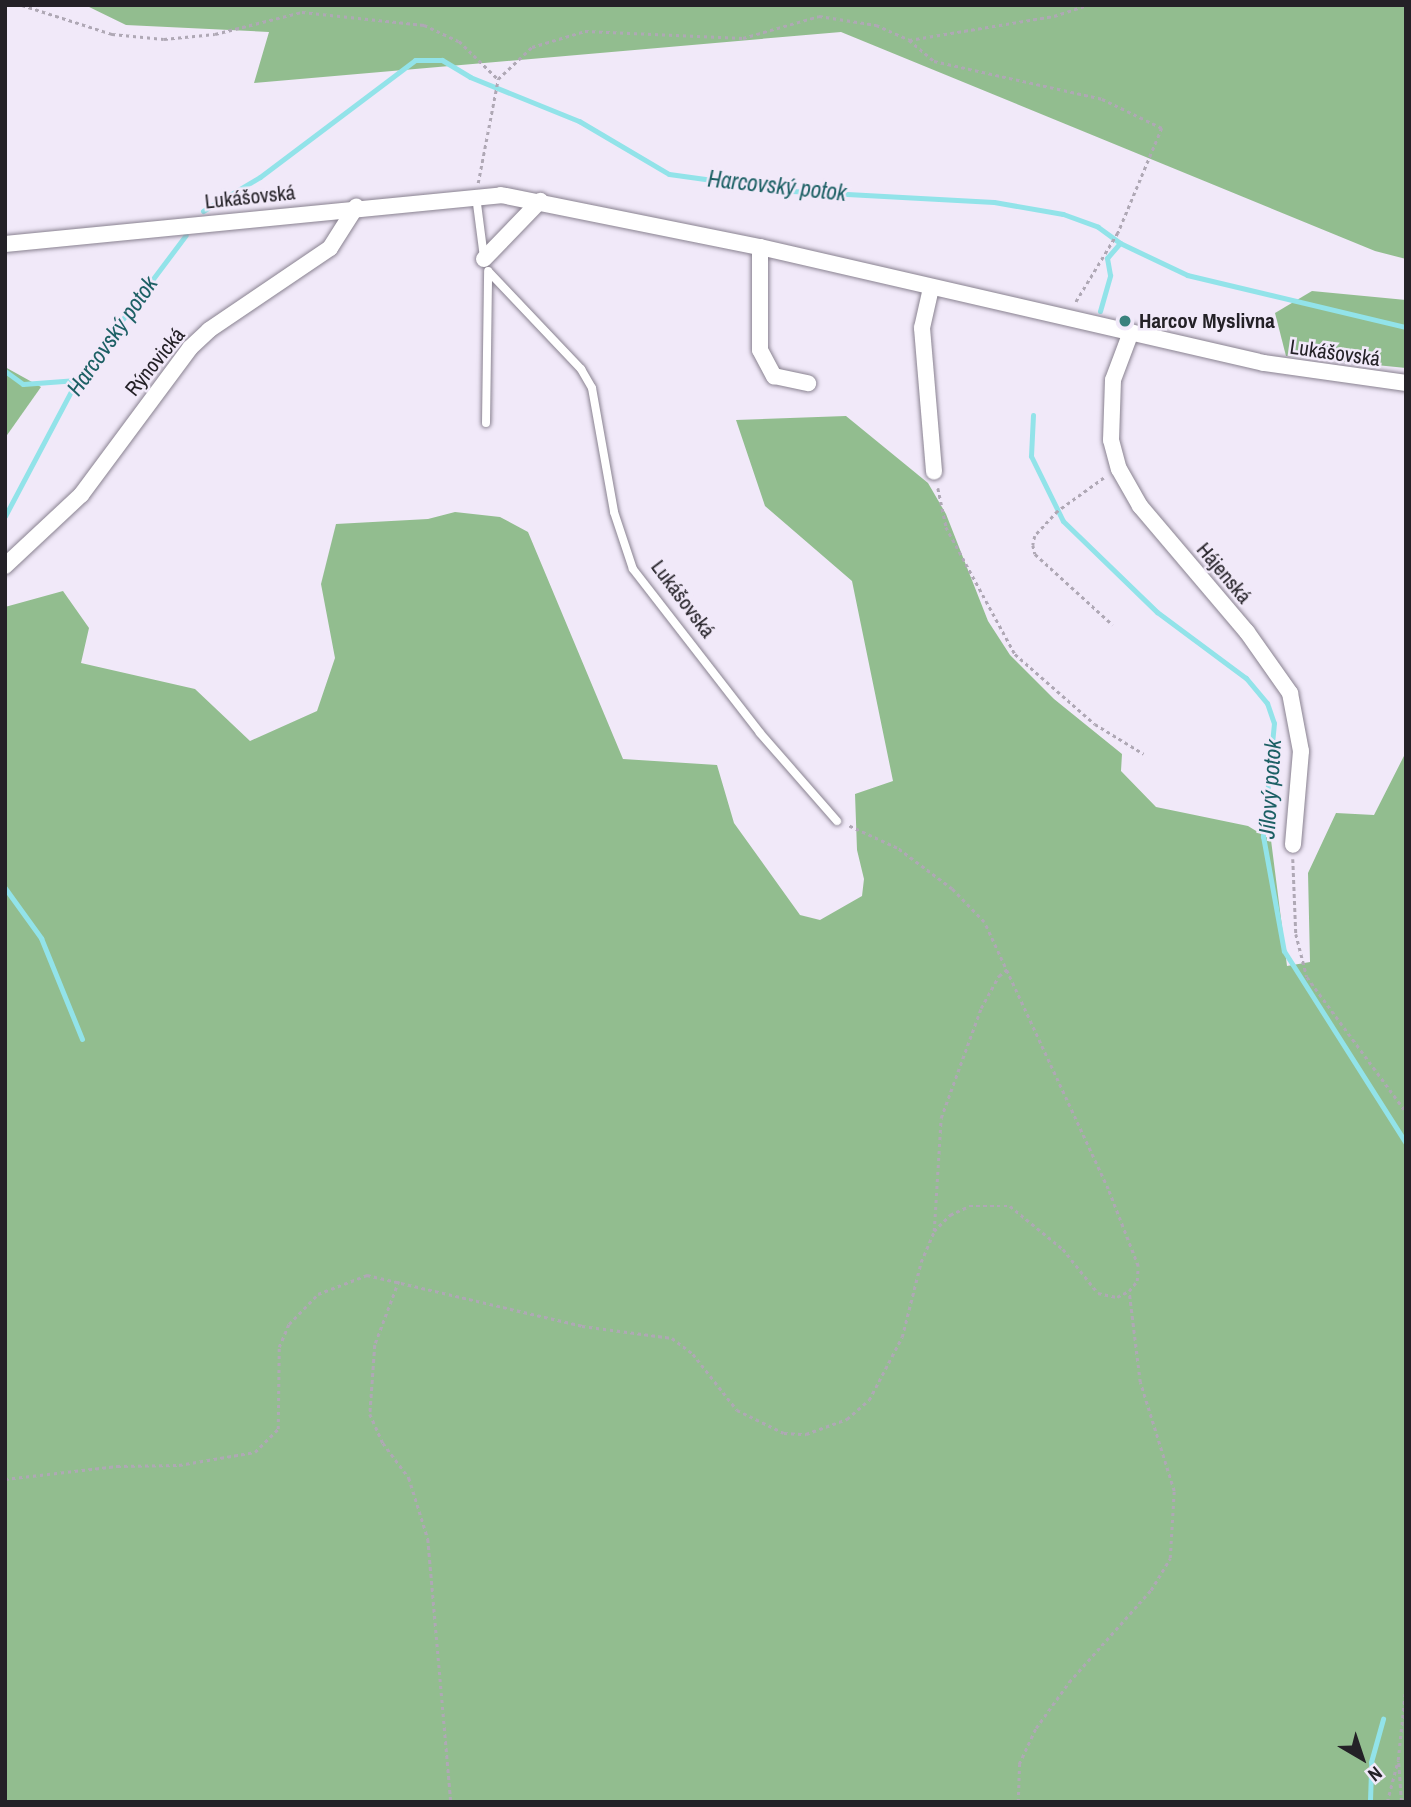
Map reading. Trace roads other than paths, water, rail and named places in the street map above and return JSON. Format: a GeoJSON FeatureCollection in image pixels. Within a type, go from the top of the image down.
{"type":"FeatureCollection","features":[{"type":"Feature","properties":{"kind":"street","name":"Lukášovská"},"geometry":{"type":"LineString","coordinates":[[5,244],[476,196],[540,201],[760,247],[1264,363],[1406,383]]}},
{"type":"Feature","properties":{"kind":"street"},"geometry":{"type":"LineString","coordinates":[[486,265],[540,201]]}},
{"type":"Feature","properties":{"kind":"street","name":"Rýnovická"},"geometry":{"type":"LineString","coordinates":[[5,566],[81,495],[190,348],[209,330],[330,248],[356,207]]}},
{"type":"Feature","properties":{"kind":"street"},"geometry":{"type":"LineString","coordinates":[[760,247],[760,350],[774,376],[808,383]]}},
{"type":"Feature","properties":{"kind":"street"},"geometry":{"type":"LineString","coordinates":[[931,288],[922,328],[934,471]]}},
{"type":"Feature","properties":{"kind":"street","name":"Hájenská"},"geometry":{"type":"LineString","coordinates":[[1131,332],[1114,380],[1111,440],[1119,469],[1140,506],[1247,632],[1290,693],[1301,751],[1293,845]]}},
{"type":"Feature","properties":{"kind":"lane"},"geometry":{"type":"LineString","coordinates":[[476,196],[486,265],[486,423]]}},
{"type":"Feature","properties":{"kind":"lane","name":"Lukášovská"},"geometry":{"type":"LineString","coordinates":[[486,265],[581,369],[592,388],[614,512],[633,569],[760,733],[837,821]]}},
{"type":"Feature","properties":{"kind":"waterway","name":"Harcovský potok"},"geometry":{"type":"LineString","coordinates":[[203,211],[260,177],[415,60],[442,60],[470,77],[579,121],[669,174],[792,191],[994,202],[1063,214],[1098,227],[1120,243],[1187,275],[1406,327]]}},
{"type":"Feature","properties":{"kind":"waterway","name":"Harcovský potok"},"geometry":{"type":"LineString","coordinates":[[5,516],[77,380],[186,235]]}},
{"type":"Feature","properties":{"kind":"waterway","name":"Jílový potok"},"geometry":{"type":"LineString","coordinates":[[1100,311],[1110,275],[1107,258],[1120,243]]}},
{"type":"Feature","properties":{"kind":"waterway"},"geometry":{"type":"LineString","coordinates":[[5,371],[23,384],[77,380]]}},
{"type":"Feature","properties":{"kind":"waterway","name":"Jílový potok"},"geometry":{"type":"LineString","coordinates":[[1033,415],[1031,456],[1063,521],[1157,612],[1246,678],[1267,703],[1274,723],[1263,836],[1284,951],[1406,1143]]}},
{"type":"Feature","properties":{"kind":"waterway"},"geometry":{"type":"LineString","coordinates":[[5,888],[41,938],[82,1039]]}},
{"type":"Feature","properties":{"kind":"waterway","name":"Jílový potok"},"geometry":{"type":"LineString","coordinates":[[1370,1800],[1371,1762],[1383,1719]]}},
{"type":"Feature","properties":{"kind":"place","name":"Harcov Myslivna"},"geometry":{"type":"Point","coordinates":[1125,321]}}]}
